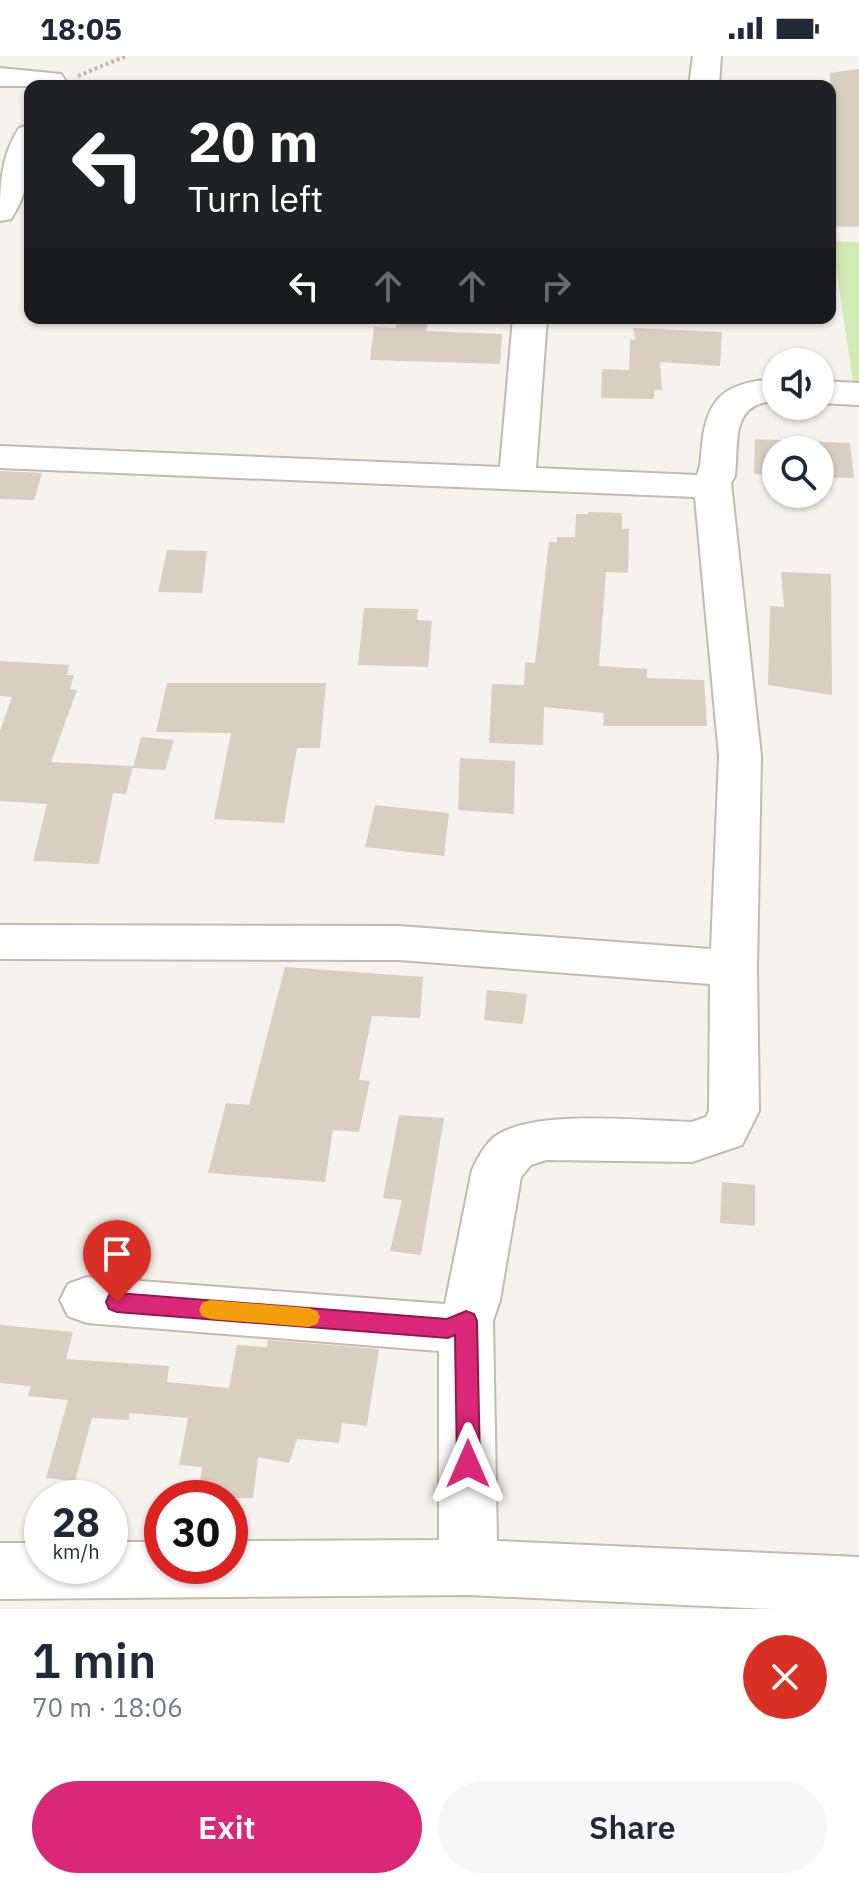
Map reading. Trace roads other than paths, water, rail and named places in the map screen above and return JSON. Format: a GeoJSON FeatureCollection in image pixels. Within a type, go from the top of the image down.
{"type":"FeatureCollection","features":[{"type":"Feature","properties":{"kind":"street"},"geometry":{"type":"LineString","coordinates":[[705,80],[707,56]]}},
{"type":"Feature","properties":{"kind":"street"},"geometry":{"type":"LineString","coordinates":[[0,77],[59,75]]}},
{"type":"Feature","properties":{"kind":"street"},"geometry":{"type":"LineString","coordinates":[[0,212],[24,150]]}},
{"type":"Feature","properties":{"kind":"street"},"geometry":{"type":"LineString","coordinates":[[517,477],[530,324]]}},
{"type":"Feature","properties":{"kind":"street"},"geometry":{"type":"LineString","coordinates":[[0,457],[698,486],[712,482],[717,476],[726,411],[734,398],[762,390]]}},
{"type":"Feature","properties":{"kind":"street"},"geometry":{"type":"LineString","coordinates":[[834,393],[859,394]]}},
{"type":"Feature","properties":{"kind":"street"},"geometry":{"type":"LineString","coordinates":[[468,1567],[466,1321],[473,1300],[497,1170],[514,1150],[546,1140],[692,1142],[724,1131],[734,1111],[734,968],[740,756],[712,482]]}},
{"type":"Feature","properties":{"kind":"street"},"geometry":{"type":"LineString","coordinates":[[0,942],[399,943],[734,968]]}},
{"type":"Feature","properties":{"kind":"street"},"geometry":{"type":"LineString","coordinates":[[87,1300],[448,1328],[466,1321]]}},
{"type":"Feature","properties":{"kind":"street"},"geometry":{"type":"LineString","coordinates":[[0,1571],[468,1567],[859,1585]]}}]}
